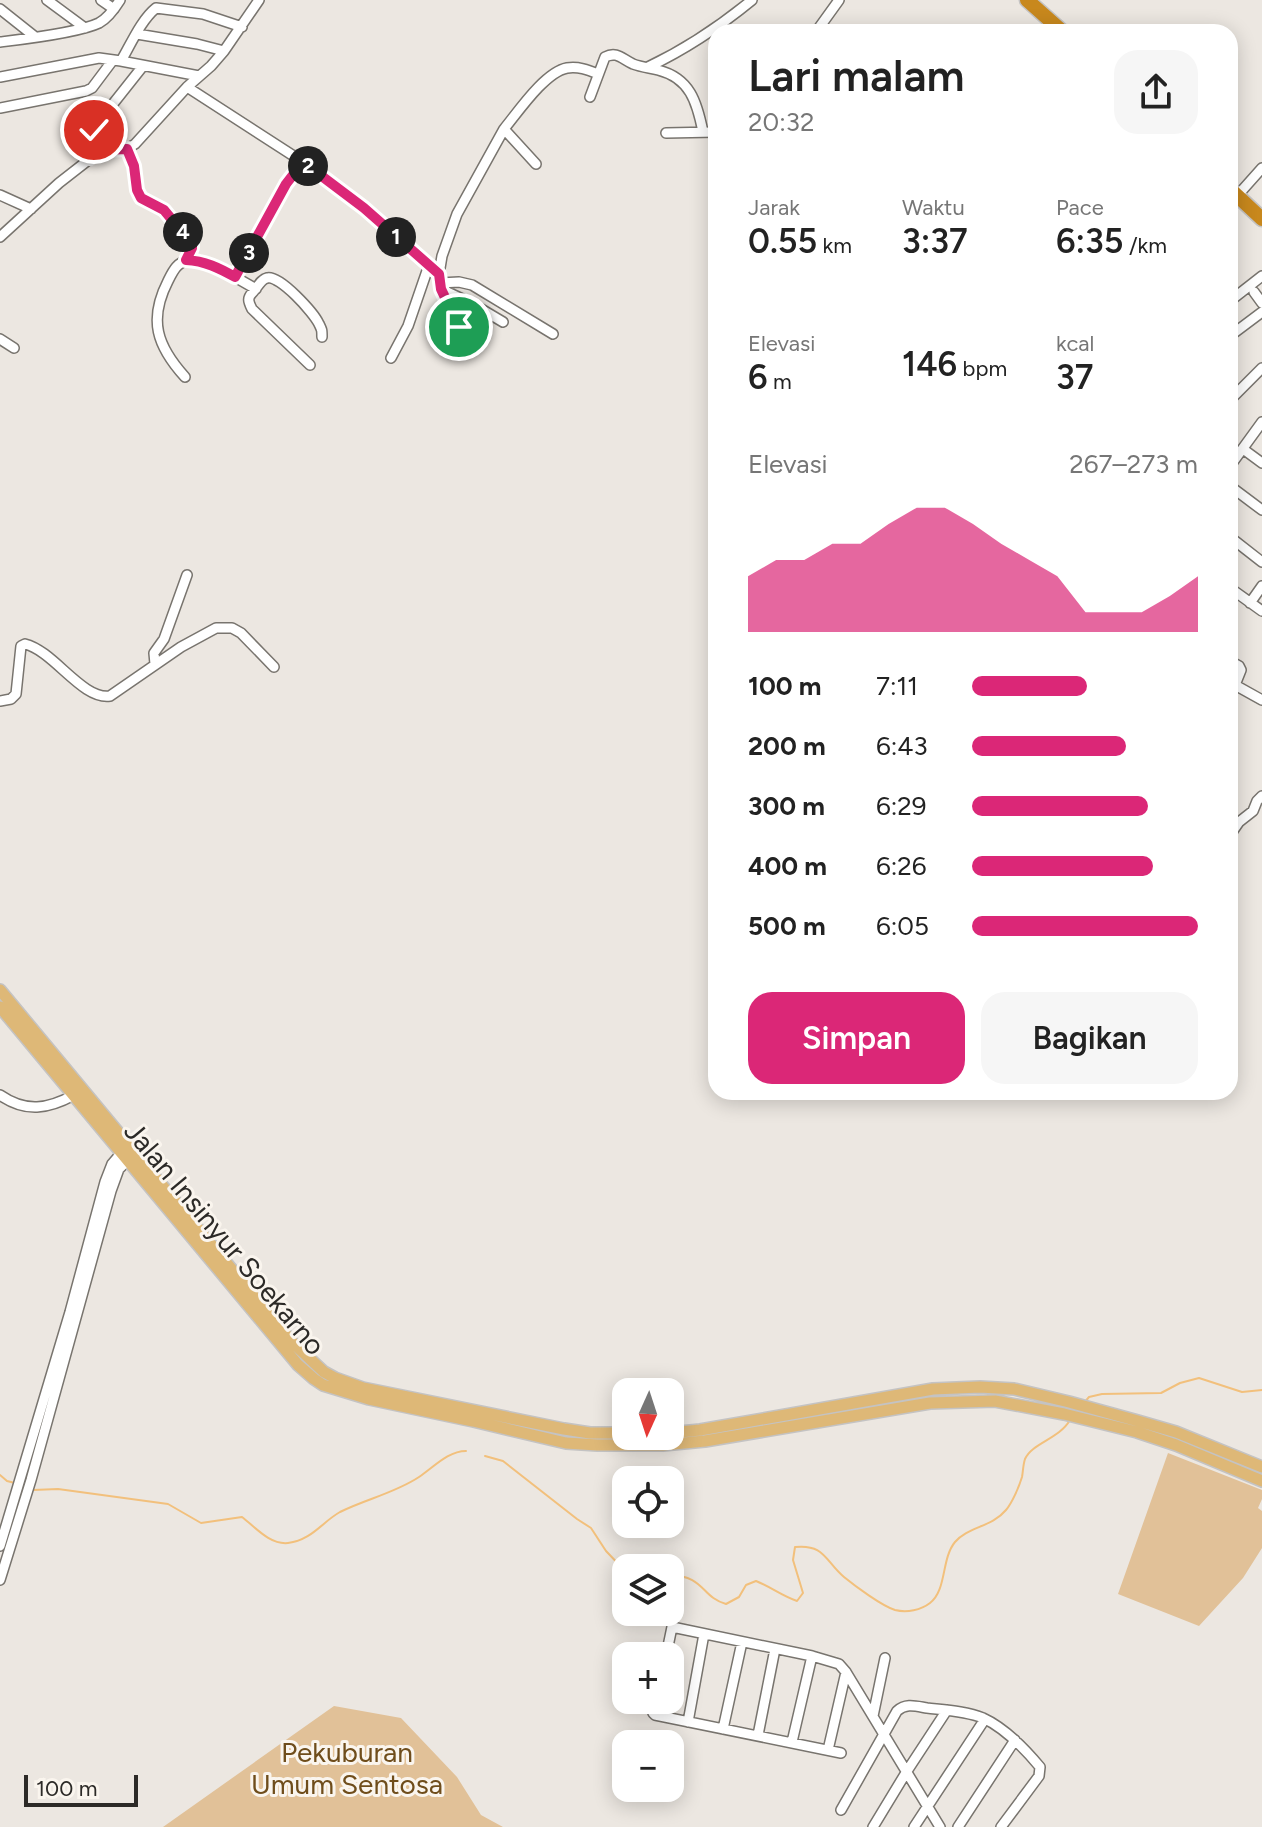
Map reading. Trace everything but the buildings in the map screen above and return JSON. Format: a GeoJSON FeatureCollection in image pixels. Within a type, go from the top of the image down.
{"type":"FeatureCollection","features":[{"type":"Feature","properties":{"kind":"highway"},"geometry":{"type":"LineString","coordinates":[[1027,0],[1054,24]]}},
{"type":"Feature","properties":{"kind":"highway"},"geometry":{"type":"LineString","coordinates":[[1238,196],[1262,219]]}},
{"type":"Feature","properties":{"kind":"main road","name":"Jalan Insinyur Soekarno"},"geometry":{"type":"LineString","coordinates":[[0,990],[128,1153]]}},
{"type":"Feature","properties":{"kind":"main road","name":"Jalan Insinyur Soekarno"},"geometry":{"type":"LineString","coordinates":[[0,1007],[292,1342],[324,1372],[335,1378],[363,1388],[533,1429],[566,1443],[663,1445],[705,1441],[930,1403],[995,1401],[1064,1414],[1090,1414],[1176,1432],[1262,1467]]}},
{"type":"Feature","properties":{"kind":"main road","name":"Jalan Insinyur Soekarno"},"geometry":{"type":"LineString","coordinates":[[684,1432],[945,1388],[1014,1389],[1069,1402],[1090,1414],[1262,1481]]}},
{"type":"Feature","properties":{"kind":"main road","name":"Jalan Insinyur Soekarno"},"geometry":{"type":"LineString","coordinates":[[533,1429],[612,1433]]}},
{"type":"Feature","properties":{"kind":"street"},"geometry":{"type":"LineString","coordinates":[[47,0],[85,28]]}},
{"type":"Feature","properties":{"kind":"street"},"geometry":{"type":"LineString","coordinates":[[101,0],[114,9]]}},
{"type":"Feature","properties":{"kind":"street"},"geometry":{"type":"LineString","coordinates":[[0,42],[85,28],[102,21],[120,0]]}},
{"type":"Feature","properties":{"kind":"street"},"geometry":{"type":"LineString","coordinates":[[0,237],[90,158],[103,150],[127,149],[135,144],[224,51],[259,0]]}},
{"type":"Feature","properties":{"kind":"street"},"geometry":{"type":"LineString","coordinates":[[722,24],[752,0]]}},
{"type":"Feature","properties":{"kind":"street"},"geometry":{"type":"LineString","coordinates":[[822,24],[839,0]]}},
{"type":"Feature","properties":{"kind":"street"},"geometry":{"type":"LineString","coordinates":[[0,9],[34,36]]}},
{"type":"Feature","properties":{"kind":"street"},"geometry":{"type":"LineString","coordinates":[[0,108],[92,88],[117,60],[153,9],[207,14],[242,27]]}},
{"type":"Feature","properties":{"kind":"street"},"geometry":{"type":"LineString","coordinates":[[137,34],[224,51]]}},
{"type":"Feature","properties":{"kind":"street"},"geometry":{"type":"LineString","coordinates":[[647,67],[708,34]]}},
{"type":"Feature","properties":{"kind":"street"},"geometry":{"type":"LineString","coordinates":[[590,97],[605,57],[608,54],[617,55],[634,65],[672,75],[686,87],[698,106],[703,132]]}},
{"type":"Feature","properties":{"kind":"street"},"geometry":{"type":"LineString","coordinates":[[0,77],[94,58],[199,76]]}},
{"type":"Feature","properties":{"kind":"street"},"geometry":{"type":"LineString","coordinates":[[90,158],[97,124],[143,66]]}},
{"type":"Feature","properties":{"kind":"street"},"geometry":{"type":"LineString","coordinates":[[440,282],[442,256],[457,214],[504,129],[547,79],[558,71],[576,67],[598,74]]}},
{"type":"Feature","properties":{"kind":"street"},"geometry":{"type":"LineString","coordinates":[[187,87],[303,162],[364,208],[429,265],[440,282],[459,327]]}},
{"type":"Feature","properties":{"kind":"street"},"geometry":{"type":"LineString","coordinates":[[504,129],[536,164]]}},
{"type":"Feature","properties":{"kind":"street"},"geometry":{"type":"LineString","coordinates":[[666,133],[708,132]]}},
{"type":"Feature","properties":{"kind":"street"},"geometry":{"type":"LineString","coordinates":[[127,149],[141,198],[164,210],[192,244],[186,260],[174,269],[161,297],[156,319],[166,353],[185,377]]}},
{"type":"Feature","properties":{"kind":"street"},"geometry":{"type":"LineString","coordinates":[[235,277],[286,184],[303,162]]}},
{"type":"Feature","properties":{"kind":"street"},"geometry":{"type":"LineString","coordinates":[[1238,189],[1262,168]]}},
{"type":"Feature","properties":{"kind":"street"},"geometry":{"type":"LineString","coordinates":[[0,195],[31,209]]}},
{"type":"Feature","properties":{"kind":"street"},"geometry":{"type":"LineString","coordinates":[[186,260],[213,265],[256,289]]}},
{"type":"Feature","properties":{"kind":"street"},"geometry":{"type":"LineString","coordinates":[[391,358],[408,326],[429,265]]}},
{"type":"Feature","properties":{"kind":"street"},"geometry":{"type":"LineString","coordinates":[[1238,295],[1262,276]]}},
{"type":"Feature","properties":{"kind":"street"},"geometry":{"type":"LineString","coordinates":[[310,365],[252,309],[248,297],[269,277],[285,285],[318,321],[322,337]]}},
{"type":"Feature","properties":{"kind":"street"},"geometry":{"type":"LineString","coordinates":[[440,282],[503,322]]}},
{"type":"Feature","properties":{"kind":"street"},"geometry":{"type":"LineString","coordinates":[[440,282],[472,285],[553,334]]}},
{"type":"Feature","properties":{"kind":"street"},"geometry":{"type":"LineString","coordinates":[[1254,292],[1262,303]]}},
{"type":"Feature","properties":{"kind":"street"},"geometry":{"type":"LineString","coordinates":[[1238,330],[1262,312]]}},
{"type":"Feature","properties":{"kind":"street"},"geometry":{"type":"LineString","coordinates":[[0,339],[14,348]]}},
{"type":"Feature","properties":{"kind":"street"},"geometry":{"type":"LineString","coordinates":[[1238,389],[1262,368]]}},
{"type":"Feature","properties":{"kind":"street"},"geometry":{"type":"LineString","coordinates":[[1238,456],[1262,422]]}},
{"type":"Feature","properties":{"kind":"street"},"geometry":{"type":"LineString","coordinates":[[1243,449],[1262,463]]}},
{"type":"Feature","properties":{"kind":"street"},"geometry":{"type":"LineString","coordinates":[[1238,492],[1262,510]]}},
{"type":"Feature","properties":{"kind":"street"},"geometry":{"type":"LineString","coordinates":[[1238,543],[1262,562]]}},
{"type":"Feature","properties":{"kind":"street"},"geometry":{"type":"LineString","coordinates":[[155,664],[154,653],[164,639],[187,575]]}},
{"type":"Feature","properties":{"kind":"street"},"geometry":{"type":"LineString","coordinates":[[1250,603],[1262,586]]}},
{"type":"Feature","properties":{"kind":"street"},"geometry":{"type":"LineString","coordinates":[[1238,594],[1262,611]]}},
{"type":"Feature","properties":{"kind":"street"},"geometry":{"type":"LineString","coordinates":[[0,701],[11,699],[16,694],[19,655],[21,646],[25,644],[39,651],[90,693],[101,697],[110,696],[210,629],[232,628],[241,633],[274,667]]}},
{"type":"Feature","properties":{"kind":"street"},"geometry":{"type":"LineString","coordinates":[[1238,691],[1262,700]]}},
{"type":"Feature","properties":{"kind":"street"},"geometry":{"type":"LineString","coordinates":[[1238,823],[1253,811],[1262,796]]}},
{"type":"Feature","properties":{"kind":"street"},"geometry":{"type":"LineString","coordinates":[[0,1095],[17,1104],[39,1107],[55,1105],[74,1095]]}},
{"type":"Feature","properties":{"kind":"street"},"geometry":{"type":"LineString","coordinates":[[0,1580],[105,1182],[112,1164],[128,1153]]}},
{"type":"Feature","properties":{"kind":"street"},"geometry":{"type":"LineString","coordinates":[[0,1546],[26,1479]]}},
{"type":"Feature","properties":{"kind":"street"},"geometry":{"type":"LineString","coordinates":[[669,1642],[672,1627],[839,1664],[940,1827]]}},
{"type":"Feature","properties":{"kind":"street"},"geometry":{"type":"LineString","coordinates":[[688,1722],[704,1634]]}},
{"type":"Feature","properties":{"kind":"street"},"geometry":{"type":"LineString","coordinates":[[723,1729],[742,1642]]}},
{"type":"Feature","properties":{"kind":"street"},"geometry":{"type":"LineString","coordinates":[[758,1735],[775,1649]]}},
{"type":"Feature","properties":{"kind":"street"},"geometry":{"type":"LineString","coordinates":[[792,1742],[812,1656]]}},
{"type":"Feature","properties":{"kind":"street"},"geometry":{"type":"LineString","coordinates":[[873,1716],[885,1658]]}},
{"type":"Feature","properties":{"kind":"street"},"geometry":{"type":"LineString","coordinates":[[828,1750],[846,1672]]}},
{"type":"Feature","properties":{"kind":"street"},"geometry":{"type":"LineString","coordinates":[[841,1810],[897,1711],[903,1706],[947,1710],[985,1719],[1015,1740],[1040,1767],[1040,1772],[1001,1827]]}},
{"type":"Feature","properties":{"kind":"street"},"geometry":{"type":"LineString","coordinates":[[873,1827],[947,1710]]}},
{"type":"Feature","properties":{"kind":"street"},"geometry":{"type":"LineString","coordinates":[[654,1714],[841,1753]]}},
{"type":"Feature","properties":{"kind":"street"},"geometry":{"type":"LineString","coordinates":[[914,1827],[985,1719]]}},
{"type":"Feature","properties":{"kind":"street"},"geometry":{"type":"LineString","coordinates":[[958,1827],[1015,1740]]}},
{"type":"Feature","properties":{"kind":"green space"},"geometry":{"type":"Polygon","coordinates":[[[1168,1453],[1262,1490],[1258,1508],[1262,1511],[1262,1548],[1243,1578],[1199,1626],[1118,1594],[1168,1453]]]}},
{"type":"Feature","properties":{"kind":"green space","name":"Pekuburan Umum Sentosa"},"geometry":{"type":"Polygon","coordinates":[[[334,1706],[401,1718],[457,1777],[481,1815],[503,1827],[163,1827],[334,1706]]]}},
{"type":"Feature","properties":{"kind":"waterway"},"geometry":{"type":"LineString","coordinates":[[1084,1403],[1089,1397],[1102,1394],[1161,1393],[1199,1378],[1242,1392],[1262,1390]]}},
{"type":"Feature","properties":{"kind":"waterway"},"geometry":{"type":"LineString","coordinates":[[684,1577],[726,1604],[739,1597],[746,1585],[756,1581],[797,1601],[803,1593],[793,1560],[795,1547],[813,1548],[824,1555],[844,1577],[890,1608],[904,1611],[922,1607],[930,1603],[939,1590],[955,1542],[1006,1510],[1019,1485],[1028,1454],[1059,1432],[1070,1420]]}},
{"type":"Feature","properties":{"kind":"waterway"},"geometry":{"type":"LineString","coordinates":[[33,1490],[58,1489],[168,1504],[201,1523],[242,1517],[269,1538],[288,1543],[310,1535],[340,1512],[410,1483],[447,1457],[466,1451]]}},
{"type":"Feature","properties":{"kind":"waterway"},"geometry":{"type":"LineString","coordinates":[[485,1456],[503,1461],[591,1528],[612,1557]]}},
{"type":"Feature","properties":{"kind":"waterway"},"geometry":{"type":"LineString","coordinates":[[0,1475],[15,1483]]}},
{"type":"Feature","properties":{"kind":"route"},"geometry":{"type":"LineString","coordinates":[[94,130],[90,158],[103,150],[127,149],[141,198],[164,210],[192,244],[186,260],[213,265],[235,277],[286,184],[303,162],[364,208],[439,274],[441,289],[459,327]]}}]}
